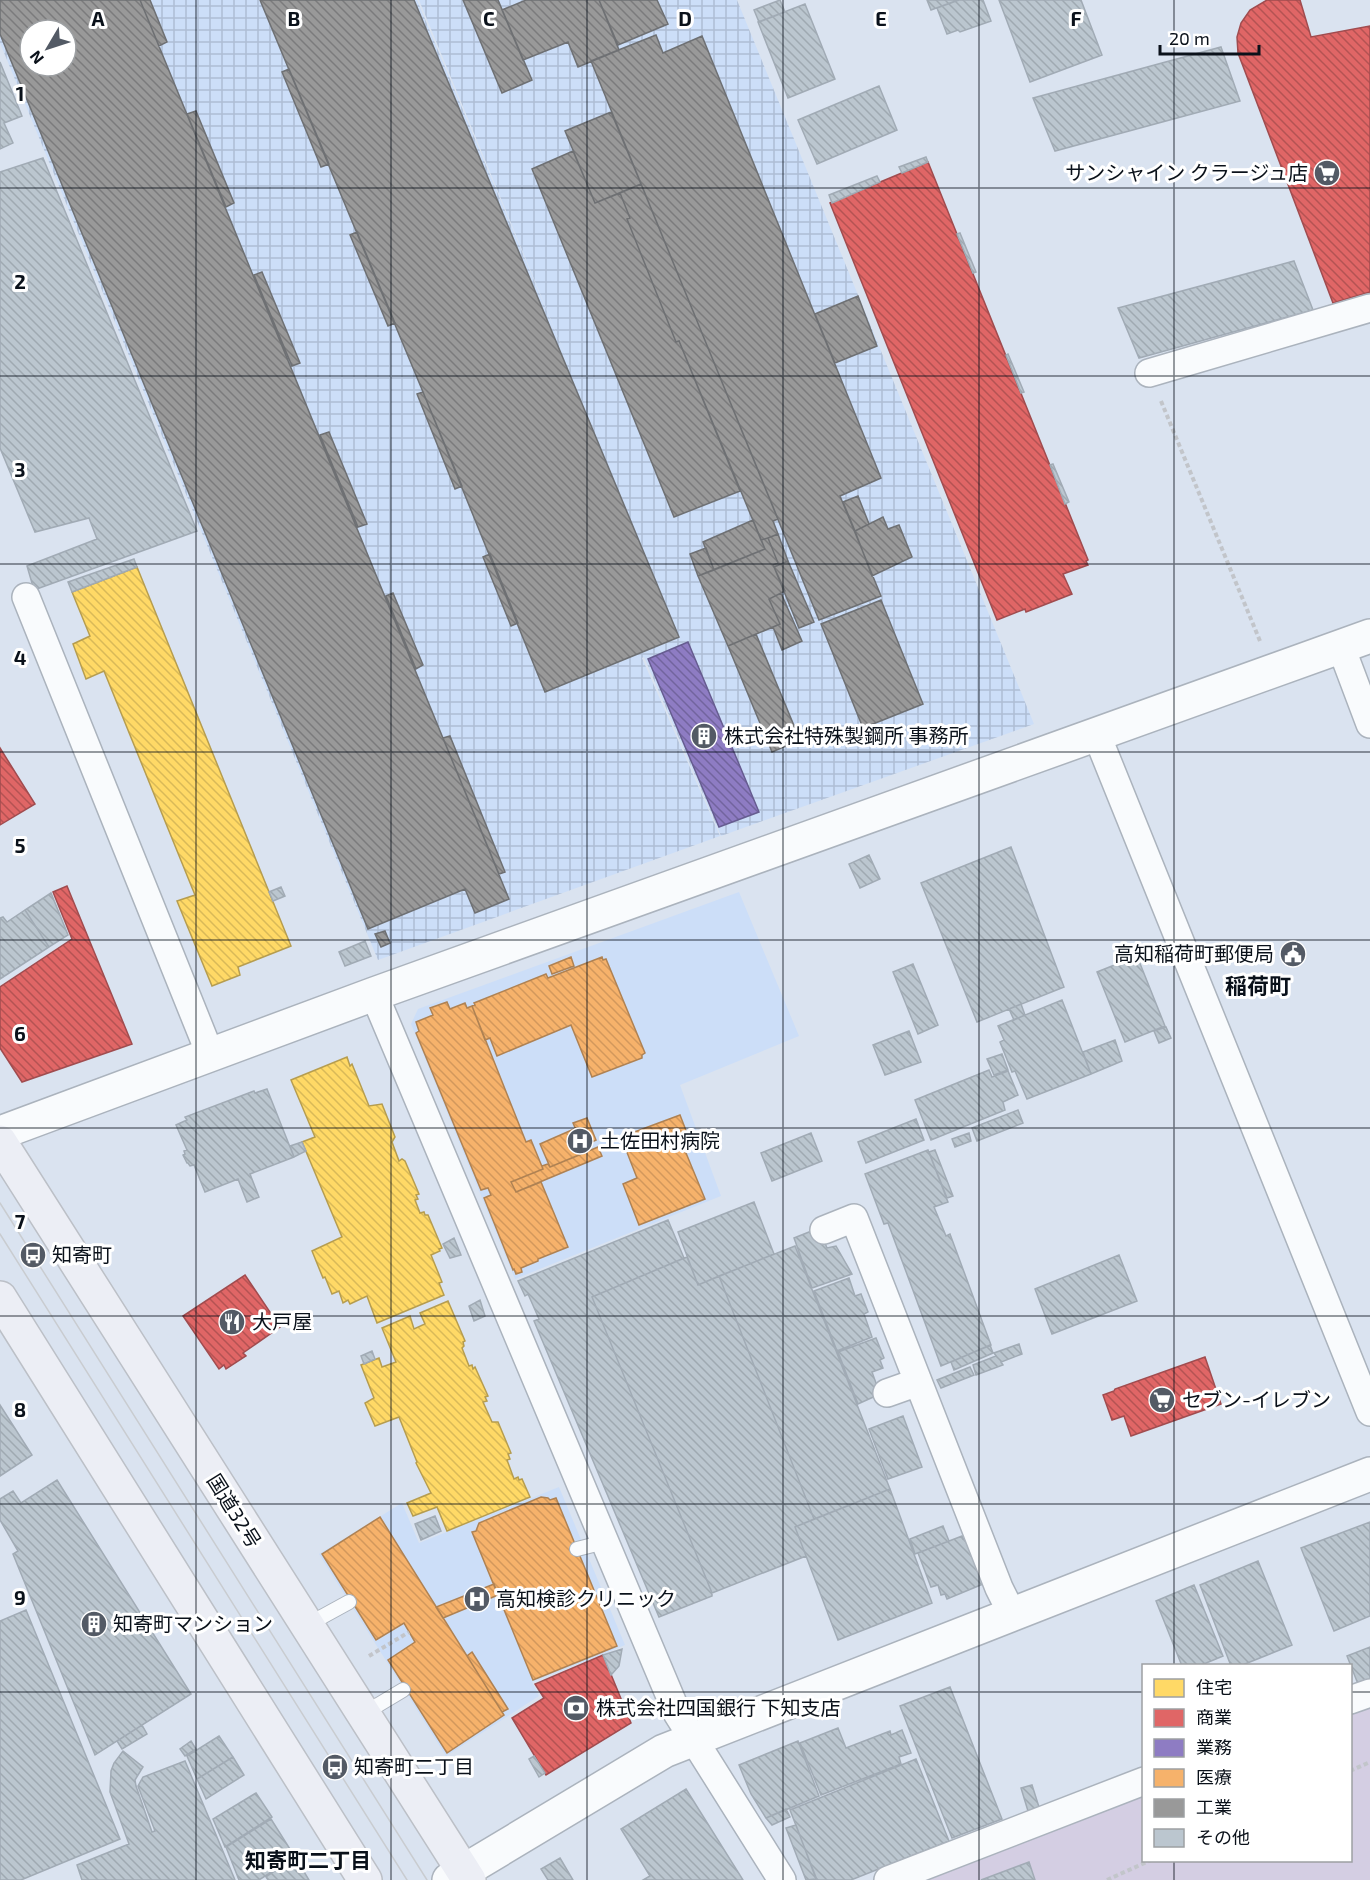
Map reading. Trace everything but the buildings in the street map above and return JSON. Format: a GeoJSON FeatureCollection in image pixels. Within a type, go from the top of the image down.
{"type":"FeatureCollection","features":[{"type":"Feature","properties":{"kind":"highway","name":"国道32号"},"geometry":{"type":"LineString","coordinates":[[0,1142],[363,1714],[460,1877]]}},
{"type":"Feature","properties":{"kind":"highway"},"geometry":{"type":"LineString","coordinates":[[0,1298],[365,1880]]}},
{"type":"Feature","properties":{"kind":"street"},"geometry":{"type":"LineString","coordinates":[[1149,373],[1370,308]]}},
{"type":"Feature","properties":{"kind":"street"},"geometry":{"type":"LineString","coordinates":[[26,597],[210,1054]]}},
{"type":"Feature","properties":{"kind":"street"},"geometry":{"type":"LineString","coordinates":[[0,1133],[374,994],[1355,641],[1370,724]]}},
{"type":"Feature","properties":{"kind":"street"},"geometry":{"type":"LineString","coordinates":[[1096,733],[1370,1412]]}},
{"type":"Feature","properties":{"kind":"street"},"geometry":{"type":"LineString","coordinates":[[374,994],[676,1713],[782,1880]]}},
{"type":"Feature","properties":{"kind":"street"},"geometry":{"type":"LineString","coordinates":[[824,1230],[854,1218],[999,1588],[1012,1614]]}},
{"type":"Feature","properties":{"kind":"street"},"geometry":{"type":"LineString","coordinates":[[887,1393],[918,1382]]}},
{"type":"Feature","properties":{"kind":"street"},"geometry":{"type":"LineString","coordinates":[[460,1877],[664,1751],[1370,1474]]}},
{"type":"Feature","properties":{"kind":"street"},"geometry":{"type":"LineString","coordinates":[[1352,1700],[1370,1693]]}},
{"type":"Feature","properties":{"kind":"street"},"geometry":{"type":"LineString","coordinates":[[888,1880],[1142,1781]]}},
{"type":"Feature","properties":{"kind":"lane"},"geometry":{"type":"LineString","coordinates":[[577,1549],[604,1542]]}},
{"type":"Feature","properties":{"kind":"lane"},"geometry":{"type":"LineString","coordinates":[[307,1625],[349,1602]]}},
{"type":"Feature","properties":{"kind":"lane"},"geometry":{"type":"LineString","coordinates":[[363,1714],[403,1690]]}},
{"type":"Feature","properties":{"kind":"path"},"geometry":{"type":"LineString","coordinates":[[1149,373],[1263,646]]}},
{"type":"Feature","properties":{"kind":"path"},"geometry":{"type":"LineString","coordinates":[[369,1656],[409,1632]]}},
{"type":"Feature","properties":{"kind":"path"},"geometry":{"type":"LineString","coordinates":[[1352,1770],[1370,1762]]}},
{"type":"Feature","properties":{"kind":"path"},"geometry":{"type":"LineString","coordinates":[[1107,1880],[1147,1862]]}},
{"type":"Feature","properties":{"kind":"shaded area"},"geometry":{"type":"Polygon","coordinates":[[[0,0],[417,0],[577,383],[419,0],[737,0],[1034,724],[721,836],[644,657],[642,658],[720,836],[378,960],[0,43],[0,0]]]}},
{"type":"Feature","properties":{"kind":"shaded area","name":"土佐田村病院"},"geometry":{"type":"Polygon","coordinates":[[[739,892],[799,1036],[680,1085],[721,1196],[515,1279],[411,1024],[418,1009],[739,892]]]}},
{"type":"Feature","properties":{"kind":"shaded area","name":"高知検診クリニック"},"geometry":{"type":"Polygon","coordinates":[[[559,1487],[625,1645],[532,1682],[539,1696],[446,1756],[319,1554],[402,1503],[419,1543],[559,1487]]]}},
{"type":"Feature","properties":{"kind":"shaded area"},"geometry":{"type":"Polygon","coordinates":[[[1370,1707],[1370,1880],[922,1880],[1142,1794],[1142,1862],[1352,1862],[1352,1715],[1370,1707]]]}},
{"type":"Feature","properties":{"kind":"tram line"},"geometry":{"type":"LineString","coordinates":[[0,1203],[427,1880]]}},
{"type":"Feature","properties":{"kind":"tram line"},"geometry":{"type":"LineString","coordinates":[[0,1234],[407,1880]]}},
{"type":"Feature","properties":{"kind":"place","name":"サンシャイン クラージュ店"},"geometry":{"type":"Point","coordinates":[1327,173]}},
{"type":"Feature","properties":{"kind":"place","name":"株式会社特殊製鋼所 事務所"},"geometry":{"type":"Point","coordinates":[704,736]}},
{"type":"Feature","properties":{"kind":"place","name":"高知稲荷町郵便局"},"geometry":{"type":"Point","coordinates":[1293,954]}},
{"type":"Feature","properties":{"kind":"place","name":"土佐田村病院"},"geometry":{"type":"Point","coordinates":[580,1141]}},
{"type":"Feature","properties":{"kind":"place","name":"知寄町"},"geometry":{"type":"Point","coordinates":[33,1255]}},
{"type":"Feature","properties":{"kind":"place","name":"大戸屋"},"geometry":{"type":"Point","coordinates":[232,1322]}},
{"type":"Feature","properties":{"kind":"place","name":"セブン-イレブン"},"geometry":{"type":"Point","coordinates":[1162,1400]}},
{"type":"Feature","properties":{"kind":"place","name":"高知検診クリニック"},"geometry":{"type":"Point","coordinates":[477,1599]}},
{"type":"Feature","properties":{"kind":"place","name":"知寄町マンション"},"geometry":{"type":"Point","coordinates":[94,1624]}},
{"type":"Feature","properties":{"kind":"place","name":"株式会社四国銀行 下知支店"},"geometry":{"type":"Point","coordinates":[576,1708]}},
{"type":"Feature","properties":{"kind":"place","name":"知寄町二丁目"},"geometry":{"type":"Point","coordinates":[335,1767]}},
{"type":"Feature","properties":{"kind":"district","name":"稲荷町"},"geometry":{"type":"Point","coordinates":[1258,986]}},
{"type":"Feature","properties":{"kind":"district","name":"知寄町二丁目"},"geometry":{"type":"Point","coordinates":[308,1861]}}]}
